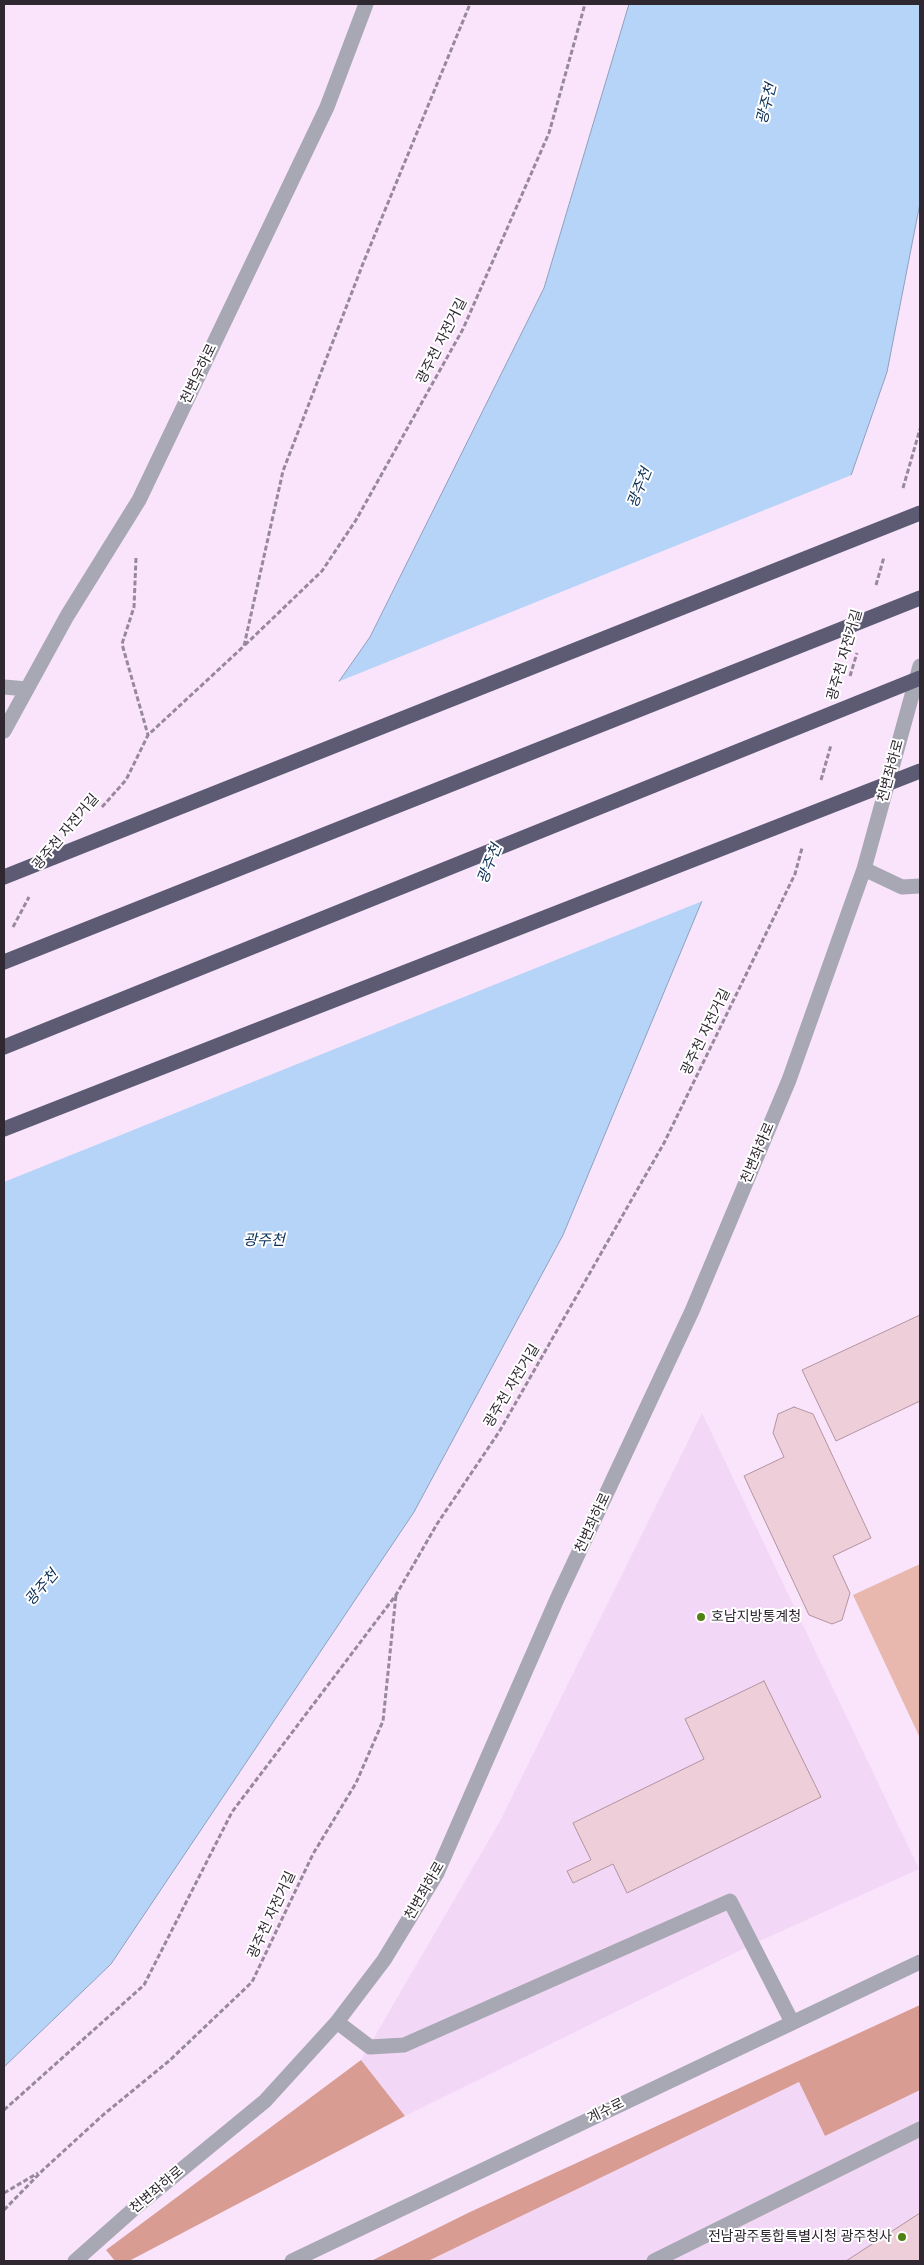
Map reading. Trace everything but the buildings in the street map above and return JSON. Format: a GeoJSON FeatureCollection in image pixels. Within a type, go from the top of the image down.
{"type":"FeatureCollection","features":[{"type":"Feature","properties":{"kind":"highway"},"geometry":{"type":"LineString","coordinates":[[4,878],[920,513]]}},
{"type":"Feature","properties":{"kind":"highway"},"geometry":{"type":"LineString","coordinates":[[4,962],[920,598]]}},
{"type":"Feature","properties":{"kind":"highway"},"geometry":{"type":"LineString","coordinates":[[4,1047],[920,678]]}},
{"type":"Feature","properties":{"kind":"highway"},"geometry":{"type":"LineString","coordinates":[[4,1129],[920,771]]}},
{"type":"Feature","properties":{"kind":"street","name":"천변우하로"},"geometry":{"type":"LineString","coordinates":[[4,731],[67,616],[139,500],[328,107],[366,4]]}},
{"type":"Feature","properties":{"kind":"street","name":"천변좌하로"},"geometry":{"type":"LineString","coordinates":[[74,2261],[136,2207],[265,2101],[337,2022],[384,1960],[437,1873],[557,1599],[692,1311],[789,1080],[864,869],[920,666]]}},
{"type":"Feature","properties":{"kind":"street"},"geometry":{"type":"LineString","coordinates":[[4,687],[27,689]]}},
{"type":"Feature","properties":{"kind":"street"},"geometry":{"type":"LineString","coordinates":[[864,869],[902,887],[920,886]]}},
{"type":"Feature","properties":{"kind":"street"},"geometry":{"type":"LineString","coordinates":[[337,2022],[370,2047],[404,2045],[730,1900],[792,2022]]}},
{"type":"Feature","properties":{"kind":"street","name":"계수로"},"geometry":{"type":"LineString","coordinates":[[292,2261],[920,1962]]}},
{"type":"Feature","properties":{"kind":"street"},"geometry":{"type":"LineString","coordinates":[[654,2261],[920,2129]]}},
{"type":"Feature","properties":{"kind":"path"},"geometry":{"type":"LineString","coordinates":[[244,646],[284,471],[364,261],[470,4]]}},
{"type":"Feature","properties":{"kind":"path","name":"광주천 자전거길"},"geometry":{"type":"LineString","coordinates":[[101,808],[126,780],[148,735],[322,571],[356,520],[463,329],[549,133],[585,4]]}},
{"type":"Feature","properties":{"kind":"path"},"geometry":{"type":"LineString","coordinates":[[902,495],[920,429]]}},
{"type":"Feature","properties":{"kind":"path"},"geometry":{"type":"LineString","coordinates":[[137,549],[134,607],[122,644],[148,735]]}},
{"type":"Feature","properties":{"kind":"path"},"geometry":{"type":"LineString","coordinates":[[875,590],[886,552]]}},
{"type":"Feature","properties":{"kind":"path","name":"광주천 자전거길"},"geometry":{"type":"LineString","coordinates":[[848,685],[859,647]]}},
{"type":"Feature","properties":{"kind":"path"},"geometry":{"type":"LineString","coordinates":[[819,789],[832,742]]}},
{"type":"Feature","properties":{"kind":"path","name":"광주천 자전거길"},"geometry":{"type":"LineString","coordinates":[[4,2110],[144,1985],[232,1812],[396,1595],[437,1524],[498,1432],[664,1143],[795,874],[803,846]]}},
{"type":"Feature","properties":{"kind":"path","name":"광주천 자전거길"},"geometry":{"type":"LineString","coordinates":[[12,930],[32,890]]}},
{"type":"Feature","properties":{"kind":"path","name":"광주천 자전거길"},"geometry":{"type":"LineString","coordinates":[[4,2210],[43,2170],[103,2115],[169,2061],[252,1982],[313,1854],[356,1783],[383,1721],[396,1595]]}},
{"type":"Feature","properties":{"kind":"path","name":"광주천 자전거길"},"geometry":{"type":"LineString","coordinates":[[4,2193],[43,2170]]}},
{"type":"Feature","properties":{"kind":"shaded area","name":"호남지방통계청"},"geometry":{"type":"Polygon","coordinates":[[[702,1413],[919,1869],[753,1944],[405,2116],[361,2060],[500,1821],[702,1413]]]}},
{"type":"Feature","properties":{"kind":"shaded area"},"geometry":{"type":"Polygon","coordinates":[[[920,1564],[920,1738],[853,1595],[920,1564]]]}},
{"type":"Feature","properties":{"kind":"shaded area"},"geometry":{"type":"Polygon","coordinates":[[[920,2005],[920,2090],[825,2136],[799,2082],[428,2261],[371,2261],[470,2212],[920,2005]]]}},
{"type":"Feature","properties":{"kind":"shaded area"},"geometry":{"type":"Polygon","coordinates":[[[361,2060],[405,2116],[129,2261],[115,2261],[106,2250],[361,2060]]]}},
{"type":"Feature","properties":{"kind":"shaded area"},"geometry":{"type":"Polygon","coordinates":[[[799,2082],[825,2136],[920,2090],[920,2261],[428,2261],[799,2082]]]}},
{"type":"Feature","properties":{"kind":"water","name":"광주천"},"geometry":{"type":"Polygon","coordinates":[[[629,4],[920,4],[920,203],[887,372],[709,884],[563,1235],[414,1512],[111,1964],[4,2067],[4,1160],[370,637],[544,288],[629,4]]]}},
{"type":"Feature","properties":{"kind":"pier"},"geometry":{"type":"Polygon","coordinates":[[[854,474],[705,900],[4,1182],[4,1155],[335,683],[854,474]]]}},
{"type":"Feature","properties":{"kind":"place","name":"호남지방통계청"},"geometry":{"type":"Point","coordinates":[701,1617]}},
{"type":"Feature","properties":{"kind":"place","name":"전남광주통합특별시청 광주청사"},"geometry":{"type":"Point","coordinates":[902,2237]}}]}
